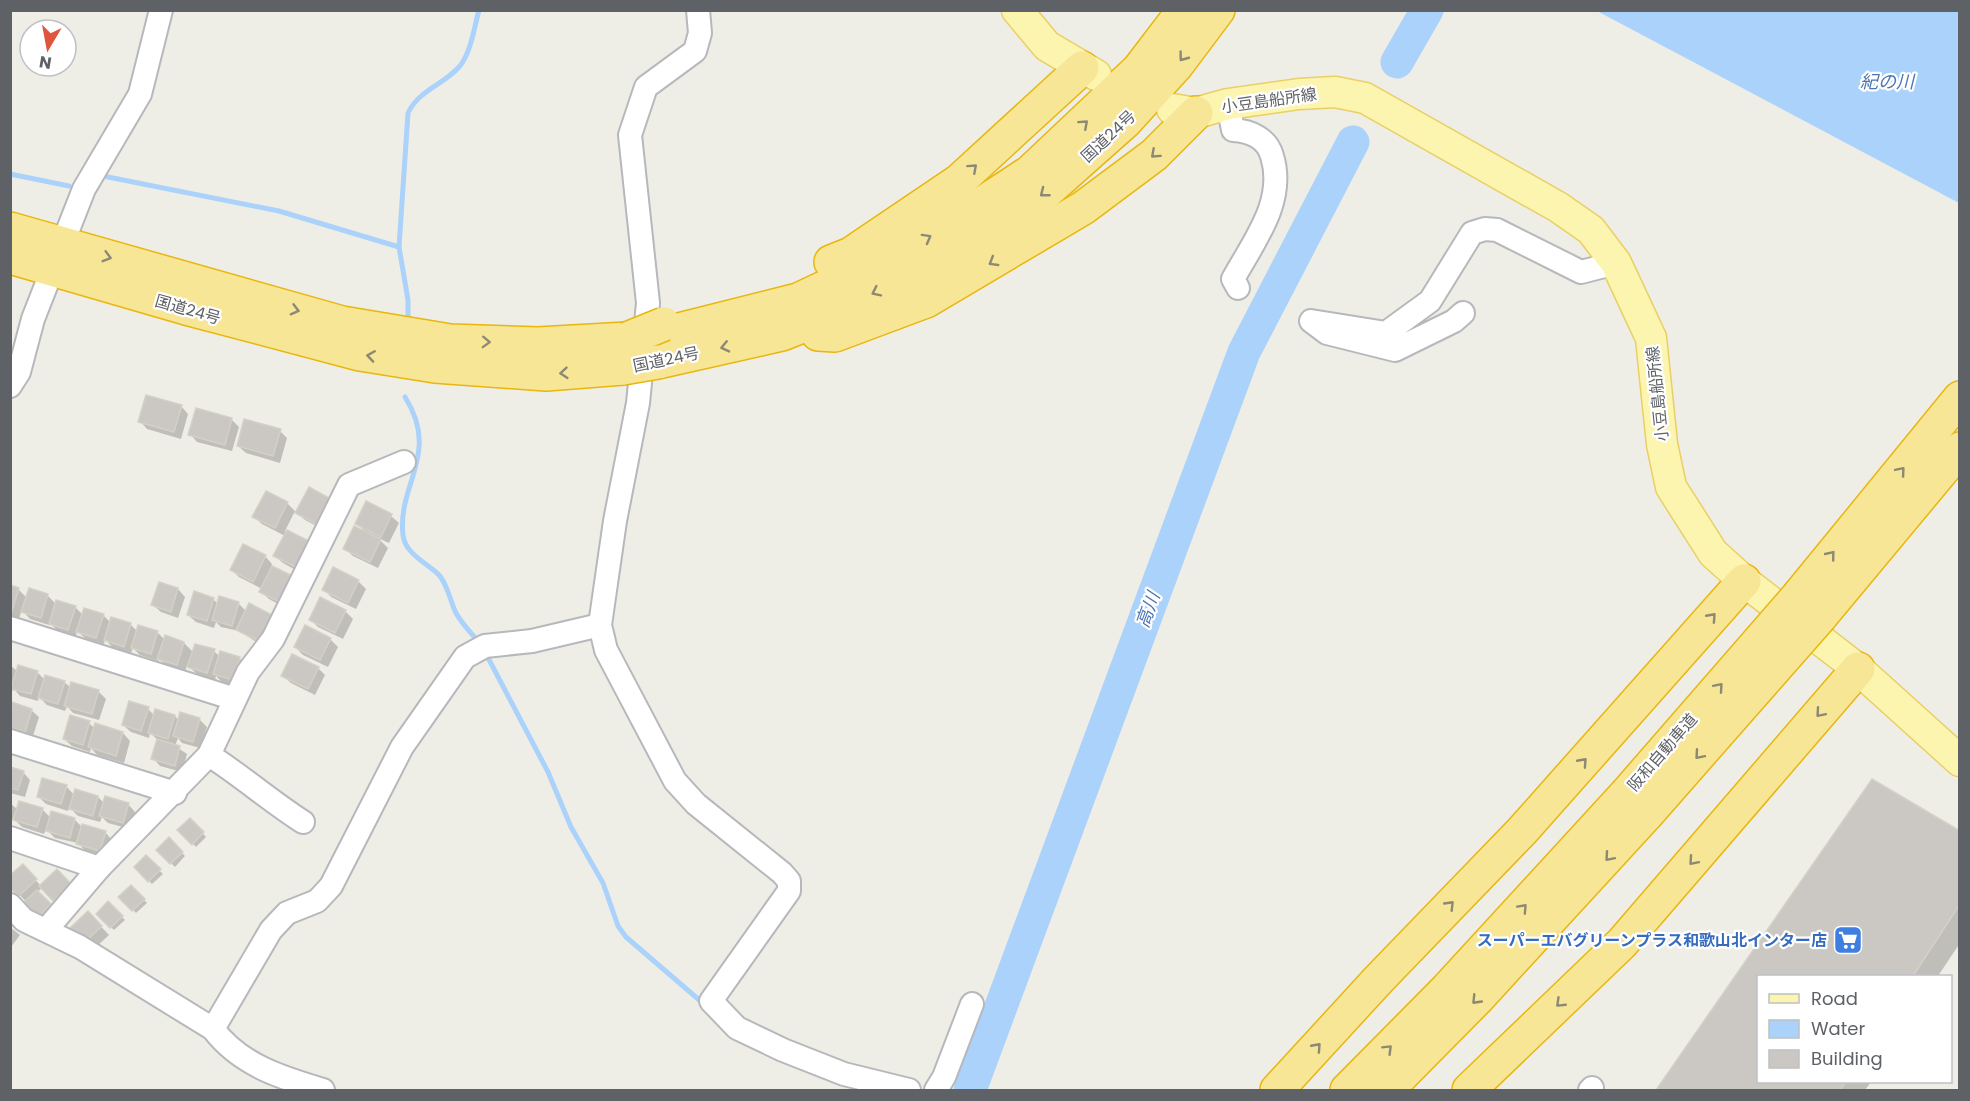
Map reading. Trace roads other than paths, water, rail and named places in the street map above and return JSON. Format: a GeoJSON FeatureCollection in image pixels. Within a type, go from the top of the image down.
{"type":"FeatureCollection","features":[{"type":"Feature","properties":{"kind":"highway","name":"国道24号"},"geometry":{"type":"LineString","coordinates":[[662,340],[782,334],[809,310],[928,238],[1030,172],[1139,69],[1184,10]]}},
{"type":"Feature","properties":{"kind":"highway","name":"国道24号"},"geometry":{"type":"LineString","coordinates":[[10,257],[58,257],[342,323],[450,341],[538,344],[625,353],[750,304],[809,310],[959,252],[1045,193],[1126,121],[1176,66],[1218,10]]}},
{"type":"Feature","properties":{"kind":"highway"},"geometry":{"type":"LineString","coordinates":[[809,310],[851,254],[959,181],[1089,71]]}},
{"type":"Feature","properties":{"kind":"highway"},"geometry":{"type":"LineString","coordinates":[[809,310],[926,302],[1083,208],[1154,155],[1184,111]]}},
{"type":"Feature","properties":{"kind":"highway","name":"国道24号"},"geometry":{"type":"LineString","coordinates":[[10,229],[58,257]]}},
{"type":"Feature","properties":{"kind":"highway","name":"阪和自動車道"},"geometry":{"type":"LineString","coordinates":[[1810,605],[1863,516],[1959,398]]}},
{"type":"Feature","properties":{"kind":"highway","name":"阪和自動車道"},"geometry":{"type":"LineString","coordinates":[[1387,1090],[1485,991],[1637,804],[1810,605],[1881,544],[1959,449]]}},
{"type":"Feature","properties":{"kind":"highway"},"geometry":{"type":"LineString","coordinates":[[1277,1090],[1379,979],[1522,831],[1744,581]]}},
{"type":"Feature","properties":{"kind":"highway"},"geometry":{"type":"LineString","coordinates":[[1469,1090],[1622,943],[1858,669]]}},
{"type":"Feature","properties":{"kind":"highway","name":"阪和自動車道"},"geometry":{"type":"LineString","coordinates":[[1347,1090],[1470,964],[1637,804]]}},
{"type":"Feature","properties":{"kind":"main road"},"geometry":{"type":"LineString","coordinates":[[1017,10],[1047,46],[1089,71]]}},
{"type":"Feature","properties":{"kind":"main road","name":"小豆島船所線"},"geometry":{"type":"LineString","coordinates":[[1184,111],[1311,93],[1335,92],[1365,98],[1558,207],[1591,230],[1616,263],[1651,338],[1662,444],[1671,487],[1713,552],[1744,581],[1858,669],[1959,761]]}},
{"type":"Feature","properties":{"kind":"street"},"geometry":{"type":"LineString","coordinates":[[10,386],[18,372],[33,320],[84,189],[109,151],[140,94],[160,10]]}},
{"type":"Feature","properties":{"kind":"street"},"geometry":{"type":"LineString","coordinates":[[698,10],[699,33],[694,51],[646,87],[630,135],[648,303],[638,403],[615,521],[600,625],[606,650],[675,781],[696,804],[789,881],[789,891],[711,1001],[737,1028],[783,1050],[844,1074],[909,1090]]}},
{"type":"Feature","properties":{"kind":"street"},"geometry":{"type":"LineString","coordinates":[[1228,104],[1233,130],[1251,131],[1270,149],[1277,171],[1277,188],[1270,213],[1233,279],[1238,288]]}},
{"type":"Feature","properties":{"kind":"street"},"geometry":{"type":"LineString","coordinates":[[1463,313],[1454,321],[1395,350],[1327,333],[1311,321],[1386,333],[1430,301],[1472,233],[1485,229],[1497,230],[1581,272],[1616,263]]}},
{"type":"Feature","properties":{"kind":"street"},"geometry":{"type":"LineString","coordinates":[[46,930],[99,868],[175,793],[208,755],[248,672],[273,639],[349,485],[404,462]]}},
{"type":"Feature","properties":{"kind":"street"},"geometry":{"type":"LineString","coordinates":[[213,1029],[271,930],[287,913],[317,901],[331,886],[402,747],[465,657],[482,647],[532,641],[600,625]]}},
{"type":"Feature","properties":{"kind":"street"},"geometry":{"type":"LineString","coordinates":[[10,628],[235,699]]}},
{"type":"Feature","properties":{"kind":"street"},"geometry":{"type":"LineString","coordinates":[[10,741],[175,793]]}},
{"type":"Feature","properties":{"kind":"street"},"geometry":{"type":"LineString","coordinates":[[208,755],[248,780],[267,799],[303,822]]}},
{"type":"Feature","properties":{"kind":"street"},"geometry":{"type":"LineString","coordinates":[[10,838],[99,868]]}},
{"type":"Feature","properties":{"kind":"street"},"geometry":{"type":"LineString","coordinates":[[10,904],[24,920],[89,952],[213,1029],[224,1044],[271,1074],[323,1090]]}},
{"type":"Feature","properties":{"kind":"street"},"geometry":{"type":"LineString","coordinates":[[936,1090],[944,1077],[972,1004]]}},
{"type":"Feature","properties":{"kind":"water","name":"紀の川"},"geometry":{"type":"Polygon","coordinates":[[[1597,11],[1959,11],[1959,203],[1597,11]]]}},
{"type":"Feature","properties":{"kind":"waterway"},"geometry":{"type":"LineString","coordinates":[[408,321],[408,300],[399,247],[408,113],[418,99],[459,67],[469,48],[479,10]]}},
{"type":"Feature","properties":{"kind":"waterway","name":"高川"},"geometry":{"type":"LineString","coordinates":[[1397,62],[1427,10]]}},
{"type":"Feature","properties":{"kind":"waterway","name":"高川"},"geometry":{"type":"LineString","coordinates":[[970,1090],[1244,352],[1353,142]]}},
{"type":"Feature","properties":{"kind":"waterway"},"geometry":{"type":"LineString","coordinates":[[10,174],[69,186]]}},
{"type":"Feature","properties":{"kind":"waterway"},"geometry":{"type":"LineString","coordinates":[[103,176],[279,211],[399,247]]}},
{"type":"Feature","properties":{"kind":"waterway"},"geometry":{"type":"LineString","coordinates":[[405,397],[415,417],[419,435],[419,452],[403,517],[405,542],[412,553],[442,579],[456,613],[479,642]]}},
{"type":"Feature","properties":{"kind":"waterway"},"geometry":{"type":"LineString","coordinates":[[485,652],[548,772],[571,827],[603,883],[618,926],[626,937],[705,1005]]}},
{"type":"Feature","properties":{"kind":"place","name":"スーパーエバグリーンプラス和歌山北インター店"},"geometry":{"type":"Point","coordinates":[1848,940]}}]}
